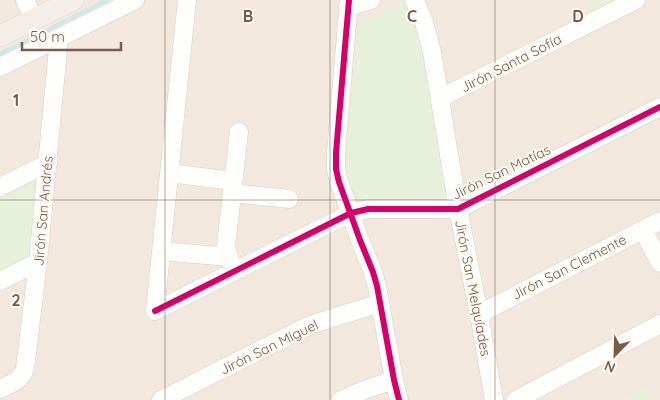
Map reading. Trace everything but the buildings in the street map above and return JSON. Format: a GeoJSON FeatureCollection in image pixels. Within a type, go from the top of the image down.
{"type":"FeatureCollection","features":[{"type":"Feature","properties":{"kind":"main road"},"geometry":{"type":"LineString","coordinates":[[0,36],[73,0]]}},
{"type":"Feature","properties":{"kind":"street"},"geometry":{"type":"LineString","coordinates":[[25,0],[34,19]]}},
{"type":"Feature","properties":{"kind":"street"},"geometry":{"type":"LineString","coordinates":[[0,67],[135,0]]}},
{"type":"Feature","properties":{"kind":"street"},"geometry":{"type":"LineString","coordinates":[[187,0],[161,251],[231,265],[226,246],[239,132]]}},
{"type":"Feature","properties":{"kind":"street"},"geometry":{"type":"LineString","coordinates":[[371,0],[349,3],[336,169],[339,182],[373,272],[398,400]]}},
{"type":"Feature","properties":{"kind":"street","name":"Jirón San Melquíades"},"geometry":{"type":"LineString","coordinates":[[414,0],[429,37],[458,209],[494,400]]}},
{"type":"Feature","properties":{"kind":"street","name":"Jirón Santa Sofía"},"geometry":{"type":"LineString","coordinates":[[440,98],[636,0]]}},
{"type":"Feature","properties":{"kind":"street","name":"Jirón San Andrés"},"geometry":{"type":"LineString","coordinates":[[0,389],[17,381],[23,376],[25,369],[38,262],[59,38]]}},
{"type":"Feature","properties":{"kind":"street","name":"Jirón San Matías"},"geometry":{"type":"LineString","coordinates":[[161,251],[155,311],[231,265],[351,213],[380,208],[458,209],[660,107]]}},
{"type":"Feature","properties":{"kind":"street"},"geometry":{"type":"LineString","coordinates":[[0,187],[48,163]]}},
{"type":"Feature","properties":{"kind":"street"},"geometry":{"type":"LineString","coordinates":[[170,173],[289,199]]}},
{"type":"Feature","properties":{"kind":"street","name":"Jirón San Clemente"},"geometry":{"type":"LineString","coordinates":[[479,314],[660,221]]}},
{"type":"Feature","properties":{"kind":"street"},"geometry":{"type":"LineString","coordinates":[[642,230],[660,263]]}},
{"type":"Feature","properties":{"kind":"street"},"geometry":{"type":"LineString","coordinates":[[0,281],[38,262]]}},
{"type":"Feature","properties":{"kind":"street","name":"Jirón San Miguel"},"geometry":{"type":"LineString","coordinates":[[161,400],[308,326],[380,303]]}},
{"type":"Feature","properties":{"kind":"street"},"geometry":{"type":"LineString","coordinates":[[516,400],[660,324]]}},
{"type":"Feature","properties":{"kind":"street"},"geometry":{"type":"LineString","coordinates":[[341,400],[394,380]]}},
{"type":"Feature","properties":{"kind":"shaded area"},"geometry":{"type":"Polygon","coordinates":[[[0,0],[660,0],[660,400],[0,400],[0,0]]]}},
{"type":"Feature","properties":{"kind":"green space"},"geometry":{"type":"Polygon","coordinates":[[[407,0],[421,31],[454,203],[392,200],[355,204],[346,173],[345,154],[359,24],[407,0]]]}},
{"type":"Feature","properties":{"kind":"green space"},"geometry":{"type":"Polygon","coordinates":[[[586,0],[622,0],[593,14],[586,0]]]}},
{"type":"Feature","properties":{"kind":"green space"},"geometry":{"type":"Polygon","coordinates":[[[45,175],[39,257],[0,277],[0,197],[45,175]]]}},
{"type":"Feature","properties":{"kind":"green space"},"geometry":{"type":"Polygon","coordinates":[[[648,386],[651,400],[621,400],[648,386]]]}},
{"type":"Feature","properties":{"kind":"waterway"},"geometry":{"type":"LineString","coordinates":[[0,54],[107,0]]}},
{"type":"Feature","properties":{"kind":"cycle path"},"geometry":{"type":"LineString","coordinates":[[349,0],[336,169],[377,286],[399,400]]}},
{"type":"Feature","properties":{"kind":"cycle path"},"geometry":{"type":"LineString","coordinates":[[155,311],[351,213],[368,209],[458,209],[660,107]]}}]}
